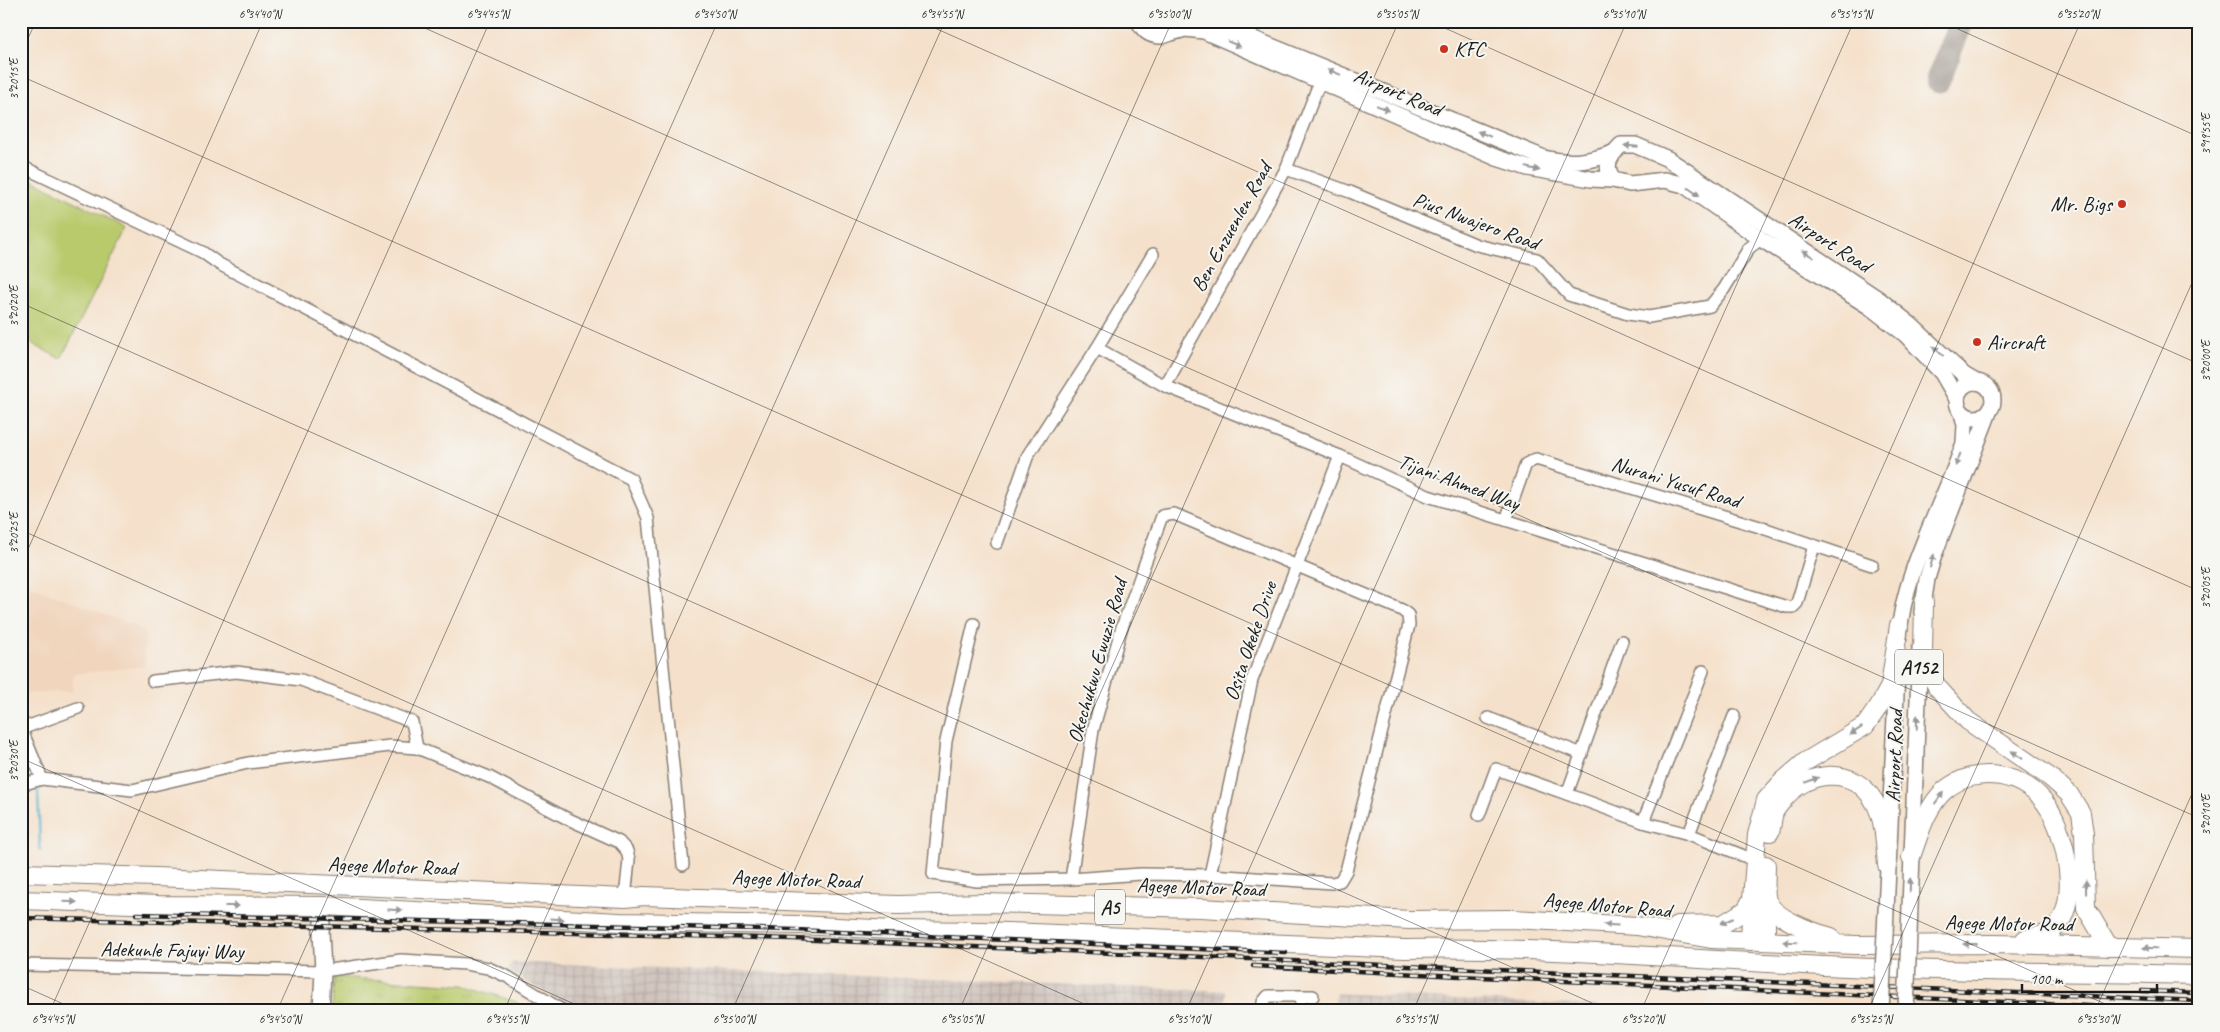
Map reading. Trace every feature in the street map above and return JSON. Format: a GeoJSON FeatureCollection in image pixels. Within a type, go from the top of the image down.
{"type":"FeatureCollection","features":[{"type":"Feature","properties":{"kind":"highway"},"geometry":{"type":"LineString","coordinates":[[1924,602],[1923,652],[1930,674],[1938,688],[1968,721],[2051,778],[2069,794],[2081,813],[2084,834],[2086,908],[2108,947]]}},
{"type":"Feature","properties":{"kind":"highway"},"geometry":{"type":"LineString","coordinates":[[1856,945],[1804,929],[1786,919],[1759,898],[1755,881],[1754,860],[1766,800],[1783,781],[1805,762],[1865,726],[1879,706],[1890,686],[1899,625]]}},
{"type":"Feature","properties":{"kind":"highway"},"geometry":{"type":"LineString","coordinates":[[1911,858],[1926,816],[1944,791],[1962,779],[1985,774],[2005,776],[2029,788],[2048,805],[2060,828],[2066,857],[2068,885],[2065,911],[2054,929],[2045,934],[1994,944]]}},
{"type":"Feature","properties":{"kind":"highway"},"geometry":{"type":"LineString","coordinates":[[1758,941],[1759,898],[1774,812],[1791,791],[1812,778],[1838,775],[1858,784],[1874,801],[1881,822],[1887,865]]}},
{"type":"Feature","properties":{"kind":"highway","name":"Agege Motor Road"},"geometry":{"type":"LineString","coordinates":[[21,873],[156,877],[625,898],[654,896],[896,906],[985,904],[1201,908],[1409,920],[1512,919],[1637,926],[1711,939],[1856,945],[1994,944],[2199,949]]}},
{"type":"Feature","properties":{"kind":"highway"},"geometry":{"type":"LineString","coordinates":[[1637,926],[1723,924],[1746,910],[1759,898]]}},
{"type":"Feature","properties":{"kind":"highway","name":"Agege Motor Road"},"geometry":{"type":"LineString","coordinates":[[21,900],[158,905],[324,906],[619,922],[710,922],[1405,948],[1614,952],[1849,967],[2199,975]]}},
{"type":"Feature","properties":{"kind":"highway"},"geometry":{"type":"LineString","coordinates":[[984,931],[985,904]]}},
{"type":"Feature","properties":{"kind":"main road","name":"Airport Road"},"geometry":{"type":"LineString","coordinates":[[1139,21],[1147,33],[1155,36],[1163,36],[1176,27],[1204,31],[1497,158],[1528,168],[1558,174],[1613,180]]}},
{"type":"Feature","properties":{"kind":"main road","name":"Airport Road"},"geometry":{"type":"LineString","coordinates":[[1210,21],[1544,158],[1563,163],[1583,162],[1595,160],[1613,153]]}},
{"type":"Feature","properties":{"kind":"main road"},"geometry":{"type":"LineString","coordinates":[[1621,145],[1635,145],[1650,151],[1657,165],[1656,172],[1648,181],[1630,184],[1613,180],[1607,172],[1607,165],[1613,153],[1621,145]]}},
{"type":"Feature","properties":{"kind":"main road","name":"Airport Road"},"geometry":{"type":"LineString","coordinates":[[1650,151],[1678,165],[1880,300],[1911,325],[1964,375],[1976,382]]}},
{"type":"Feature","properties":{"kind":"main road","name":"Airport Road"},"geometry":{"type":"LineString","coordinates":[[1648,181],[1665,180],[1684,185],[1761,239],[1870,307],[1906,335],[1942,373],[1959,406],[1965,425],[1964,444],[1918,560],[1899,625],[1881,1011]]}},
{"type":"Feature","properties":{"kind":"main road"},"geometry":{"type":"LineString","coordinates":[[1976,382],[1982,383],[1991,392],[1993,403],[1989,412],[1976,419],[1969,418],[1959,406],[1960,390],[1964,385],[1976,382]]}},
{"type":"Feature","properties":{"kind":"main road","name":"Airport Road"},"geometry":{"type":"LineString","coordinates":[[1906,1011],[1920,634],[1927,579],[1934,555],[1989,412]]}},
{"type":"Feature","properties":{"kind":"main road"},"geometry":{"type":"LineString","coordinates":[[321,1011],[323,971],[321,931],[324,906]]}},
{"type":"Feature","properties":{"kind":"street","name":"Ben Enzuenlen Road"},"geometry":{"type":"LineString","coordinates":[[1165,386],[1286,169],[1320,81]]}},
{"type":"Feature","properties":{"kind":"street"},"geometry":{"type":"LineString","coordinates":[[21,166],[202,252],[219,264],[631,478],[648,518],[683,865]]}},
{"type":"Feature","properties":{"kind":"street","name":"Pius Nwajero Road"},"geometry":{"type":"LineString","coordinates":[[1286,169],[1350,192],[1477,246],[1537,259],[1570,295],[1628,314],[1642,316],[1676,313],[1710,306],[1724,289],[1749,248],[1761,239]]}},
{"type":"Feature","properties":{"kind":"street"},"geometry":{"type":"LineString","coordinates":[[997,543],[1028,456],[1097,348],[1153,254]]}},
{"type":"Feature","properties":{"kind":"street","name":"Tijani Ahmed Way"},"geometry":{"type":"LineString","coordinates":[[1097,348],[1165,386],[1340,456],[1428,496],[1793,607],[1797,603],[1814,546]]}},
{"type":"Feature","properties":{"kind":"street","name":"Osita Okeke Drive"},"geometry":{"type":"LineString","coordinates":[[1210,875],[1252,680],[1340,456]]}},
{"type":"Feature","properties":{"kind":"street","name":"Nurani Yusuf Road"},"geometry":{"type":"LineString","coordinates":[[1506,520],[1526,464],[1536,460],[1872,565]]}},
{"type":"Feature","properties":{"kind":"street","name":"Okechukwu Ewuzie Road"},"geometry":{"type":"LineString","coordinates":[[1071,879],[1093,730],[1121,630],[1162,516],[1174,514],[1297,566]]}},
{"type":"Feature","properties":{"kind":"street"},"geometry":{"type":"LineString","coordinates":[[974,624],[946,741],[933,874],[977,881],[1071,879],[1141,874],[1210,875],[1332,883],[1340,881],[1346,871],[1410,625],[1408,615],[1402,610],[1297,566]]}},
{"type":"Feature","properties":{"kind":"street"},"geometry":{"type":"LineString","coordinates":[[1567,794],[1622,641]]}},
{"type":"Feature","properties":{"kind":"street"},"geometry":{"type":"LineString","coordinates":[[1643,822],[1703,670]]}},
{"type":"Feature","properties":{"kind":"street"},"geometry":{"type":"LineString","coordinates":[[153,681],[236,672],[301,680],[412,722],[417,748]]}},
{"type":"Feature","properties":{"kind":"street"},"geometry":{"type":"LineString","coordinates":[[42,779],[21,729],[78,708]]}},
{"type":"Feature","properties":{"kind":"street"},"geometry":{"type":"LineString","coordinates":[[1688,834],[1734,716]]}},
{"type":"Feature","properties":{"kind":"street"},"geometry":{"type":"LineString","coordinates":[[1488,718],[1582,754]]}},
{"type":"Feature","properties":{"kind":"street"},"geometry":{"type":"LineString","coordinates":[[21,785],[42,779],[132,790],[248,763],[390,746],[417,748],[489,777],[566,818],[619,842],[627,851],[629,860],[625,898]]}},
{"type":"Feature","properties":{"kind":"street"},"geometry":{"type":"LineString","coordinates":[[1478,815],[1496,769],[1643,822],[1688,834],[1754,860]]}},
{"type":"Feature","properties":{"kind":"street","name":"Adekunle Fajuyi Way"},"geometry":{"type":"LineString","coordinates":[[21,965],[323,971],[401,960],[466,964],[488,968],[508,977],[562,1011]]}},
{"type":"Feature","properties":{"kind":"street"},"geometry":{"type":"LineString","coordinates":[[1262,1011],[1263,1002],[1268,996],[1313,996]]}},
{"type":"Feature","properties":{"kind":"street"},"geometry":{"type":"LineString","coordinates":[[1300,1011],[1301,997]]}},
{"type":"Feature","properties":{"kind":"shaded area"},"geometry":{"type":"Polygon","coordinates":[[[21,582],[145,630],[145,666],[73,674],[73,691],[21,694],[21,582]]]}},
{"type":"Feature","properties":{"kind":"shaded area"},"geometry":{"type":"Polygon","coordinates":[[[512,962],[1226,991],[1224,1011],[567,1011],[555,999],[508,971],[512,962]]]}},
{"type":"Feature","properties":{"kind":"shaded area"},"geometry":{"type":"Polygon","coordinates":[[[1336,993],[1553,1004],[1749,1011],[1335,1011],[1336,993]]]}},
{"type":"Feature","properties":{"kind":"green space"},"geometry":{"type":"Polygon","coordinates":[[[21,174],[127,228],[61,359],[21,338],[21,174]]]}},
{"type":"Feature","properties":{"kind":"green space"},"geometry":{"type":"Polygon","coordinates":[[[334,977],[464,985],[516,1002],[529,1011],[332,1011],[334,977]]]}},
{"type":"Feature","properties":{"kind":"waterway"},"geometry":{"type":"LineString","coordinates":[[38,790],[40,850]]}},
{"type":"Feature","properties":{"kind":"taxiway"},"geometry":{"type":"LineString","coordinates":[[1938,81],[1962,21]]}},
{"type":"Feature","properties":{"kind":"railway"},"geometry":{"type":"LineString","coordinates":[[136,914],[796,930],[1286,953]]}},
{"type":"Feature","properties":{"kind":"railway"},"geometry":{"type":"LineString","coordinates":[[21,918],[794,939],[2199,1001]]}},
{"type":"Feature","properties":{"kind":"railway"},"geometry":{"type":"LineString","coordinates":[[1253,966],[2190,1011]]}},
{"type":"Feature","properties":{"kind":"railway"},"geometry":{"type":"LineString","coordinates":[[2142,991],[2199,993]]}},
{"type":"Feature","properties":{"kind":"place","name":"KFC"},"geometry":{"type":"Point","coordinates":[1444,49]}},
{"type":"Feature","properties":{"kind":"place","name":"Mr. Bigs"},"geometry":{"type":"Point","coordinates":[2122,204]}},
{"type":"Feature","properties":{"kind":"place","name":"Aircraft"},"geometry":{"type":"Point","coordinates":[1977,342]}}]}
